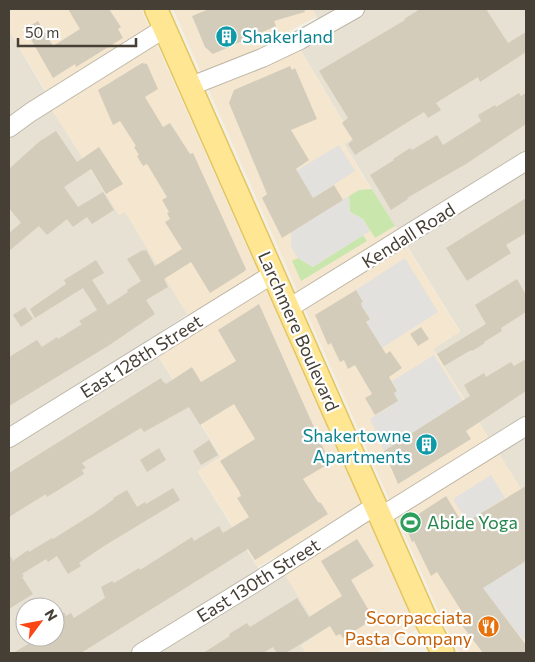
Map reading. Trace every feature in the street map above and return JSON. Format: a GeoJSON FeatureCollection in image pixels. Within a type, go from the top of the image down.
{"type":"FeatureCollection","features":[{"type":"Feature","properties":{"kind":"main road","name":"Larchmere Boulevard"},"geometry":{"type":"LineString","coordinates":[[160,18],[426,620],[443,653]]}},
{"type":"Feature","properties":{"kind":"street"},"geometry":{"type":"LineString","coordinates":[[191,86],[262,58],[300,40],[355,9]]}},
{"type":"Feature","properties":{"kind":"street"},"geometry":{"type":"LineString","coordinates":[[9,128],[160,18]]}},
{"type":"Feature","properties":{"kind":"street","name":"Kendall Road"},"geometry":{"type":"LineString","coordinates":[[289,308],[526,161]]}},
{"type":"Feature","properties":{"kind":"street","name":"East 128th Street"},"geometry":{"type":"LineString","coordinates":[[9,438],[273,274]]}},
{"type":"Feature","properties":{"kind":"street","name":"East 130th Street"},"geometry":{"type":"LineString","coordinates":[[141,653],[261,579],[526,426]]}},
{"type":"Feature","properties":{"kind":"shaded area"},"geometry":{"type":"Polygon","coordinates":[[[9,9],[141,9],[417,629],[377,653],[306,653],[301,646],[320,632],[274,557],[258,567],[198,471],[221,456],[158,355],[197,331],[125,212],[119,215],[51,109],[55,106],[9,31],[9,9]]]}},
{"type":"Feature","properties":{"kind":"shaded area"},"geometry":{"type":"Polygon","coordinates":[[[173,9],[313,9],[316,17],[289,31],[353,138],[344,145],[460,332],[433,349],[526,497],[526,653],[460,653],[445,626],[173,9]]]}},
{"type":"Feature","properties":{"kind":"shaded area"},"geometry":{"type":"Polygon","coordinates":[[[313,9],[526,9],[526,497],[433,349],[460,331],[344,144],[353,138],[300,49],[325,38],[313,9]]]}},
{"type":"Feature","properties":{"kind":"shaded area"},"geometry":{"type":"Polygon","coordinates":[[[9,31],[119,215],[125,211],[188,314],[148,340],[221,457],[198,472],[268,584],[285,574],[321,632],[302,645],[306,653],[9,653],[9,31]]]}},
{"type":"Feature","properties":{"kind":"shaded area"},"geometry":{"type":"Polygon","coordinates":[[[339,145],[355,171],[313,198],[296,171],[339,145]]]}},
{"type":"Feature","properties":{"kind":"shaded area"},"geometry":{"type":"Polygon","coordinates":[[[349,196],[350,212],[363,219],[370,231],[313,267],[298,258],[291,247],[291,232],[349,196]]]}},
{"type":"Feature","properties":{"kind":"shaded area"},"geometry":{"type":"Polygon","coordinates":[[[405,258],[438,312],[382,348],[366,322],[370,319],[362,307],[361,303],[363,302],[356,290],[405,258]]]}},
{"type":"Feature","properties":{"kind":"shaded area"},"geometry":{"type":"Polygon","coordinates":[[[434,355],[463,401],[384,451],[370,419],[398,401],[394,393],[397,390],[392,381],[434,355]]]}},
{"type":"Feature","properties":{"kind":"shaded area"},"geometry":{"type":"Polygon","coordinates":[[[491,475],[505,498],[467,522],[453,499],[491,475]]]}},
{"type":"Feature","properties":{"kind":"shaded area"},"geometry":{"type":"Polygon","coordinates":[[[526,561],[526,637],[523,640],[481,586],[526,561]]]}},
{"type":"Feature","properties":{"kind":"green space"},"geometry":{"type":"Polygon","coordinates":[[[372,189],[395,226],[375,238],[363,219],[350,212],[349,196],[359,190],[372,189]]]}},
{"type":"Feature","properties":{"kind":"green space"},"geometry":{"type":"Polygon","coordinates":[[[363,235],[367,241],[301,281],[292,261],[298,258],[313,267],[363,235]]]}},
{"type":"Feature","properties":{"kind":"building"},"geometry":{"type":"Polygon","coordinates":[[[68,9],[109,9],[121,27],[118,29],[123,38],[76,67],[75,64],[53,78],[25,29],[38,21],[53,46],[80,29],[68,9]]]}},
{"type":"Feature","properties":{"kind":"building","name":"Shakerland"},"geometry":{"type":"Polygon","coordinates":[[[209,9],[304,9],[305,12],[274,21],[276,26],[213,54],[205,47],[192,16],[209,9]]]}},
{"type":"Feature","properties":{"kind":"building"},"geometry":{"type":"Polygon","coordinates":[[[420,9],[486,9],[508,43],[526,32],[526,52],[480,82],[478,77],[436,103],[441,110],[428,118],[424,112],[355,155],[348,144],[353,140],[342,123],[348,118],[319,71],[405,20],[420,9]]]}},
{"type":"Feature","properties":{"kind":"building"},"geometry":{"type":"Polygon","coordinates":[[[142,63],[147,64],[158,89],[145,97],[163,127],[170,123],[190,154],[193,153],[246,269],[210,293],[191,262],[164,279],[168,287],[146,300],[155,314],[108,346],[9,406],[9,357],[37,340],[42,347],[57,337],[58,339],[82,324],[79,321],[97,310],[83,288],[35,318],[30,309],[66,284],[64,280],[96,260],[104,273],[92,280],[108,305],[141,281],[127,259],[146,250],[155,266],[182,249],[165,222],[170,219],[167,213],[169,212],[162,200],[167,197],[147,164],[143,166],[137,156],[139,155],[134,147],[136,146],[120,121],[113,125],[98,90],[142,63]]]}},
{"type":"Feature","properties":{"kind":"building"},"geometry":{"type":"Polygon","coordinates":[[[290,66],[292,70],[295,68],[317,119],[291,130],[309,160],[296,169],[313,198],[334,185],[343,200],[282,238],[262,198],[267,194],[229,103],[234,90],[290,66]]]}},
{"type":"Feature","properties":{"kind":"building"},"geometry":{"type":"Polygon","coordinates":[[[519,93],[521,96],[526,93],[526,124],[466,164],[407,198],[391,210],[370,175],[410,148],[412,150],[437,135],[443,145],[481,121],[478,115],[519,93]]]}},
{"type":"Feature","properties":{"kind":"building"},"geometry":{"type":"Polygon","coordinates":[[[56,131],[77,162],[99,147],[123,184],[106,194],[91,169],[64,187],[78,207],[103,192],[114,210],[92,224],[87,217],[73,227],[67,219],[47,235],[39,226],[9,251],[9,233],[21,223],[9,208],[9,169],[40,141],[56,131]]]}},
{"type":"Feature","properties":{"kind":"building"},"geometry":{"type":"Polygon","coordinates":[[[526,198],[526,233],[506,245],[511,253],[467,281],[446,248],[526,198]]]}},
{"type":"Feature","properties":{"kind":"building"},"geometry":{"type":"Polygon","coordinates":[[[517,279],[526,295],[526,312],[501,328],[502,331],[485,343],[444,366],[437,354],[486,324],[475,305],[517,279]]]}},
{"type":"Feature","properties":{"kind":"building"},"geometry":{"type":"Polygon","coordinates":[[[356,290],[363,302],[361,303],[362,307],[370,319],[366,322],[386,354],[390,351],[402,368],[389,377],[397,391],[394,393],[398,401],[375,415],[365,398],[372,394],[355,365],[348,369],[344,360],[340,362],[331,343],[328,345],[315,315],[356,290]]]}},
{"type":"Feature","properties":{"kind":"building"},"geometry":{"type":"Polygon","coordinates":[[[259,304],[330,463],[303,479],[328,514],[255,560],[248,549],[81,653],[13,653],[23,647],[65,647],[65,614],[66,616],[71,613],[74,618],[105,598],[101,587],[112,581],[114,583],[139,568],[140,570],[192,537],[194,541],[219,526],[223,533],[249,517],[237,498],[241,496],[239,491],[220,461],[255,439],[234,404],[200,425],[189,407],[144,432],[141,428],[82,463],[86,468],[82,470],[84,474],[47,497],[46,494],[9,517],[9,473],[161,378],[166,384],[192,367],[201,382],[236,361],[218,330],[259,304]]]}},
{"type":"Feature","properties":{"kind":"building"},"geometry":{"type":"Polygon","coordinates":[[[25,307],[33,319],[21,327],[13,315],[25,307]]]}},
{"type":"Feature","properties":{"kind":"building"},"geometry":{"type":"Polygon","coordinates":[[[421,327],[429,339],[418,346],[410,334],[421,327]]]}},
{"type":"Feature","properties":{"kind":"building"},"geometry":{"type":"Polygon","coordinates":[[[526,359],[526,391],[466,431],[471,439],[398,484],[384,451],[470,396],[464,385],[484,373],[486,377],[511,362],[514,366],[526,359]]]}},
{"type":"Feature","properties":{"kind":"building"},"geometry":{"type":"Polygon","coordinates":[[[209,440],[218,455],[201,465],[193,451],[209,440]]]}},
{"type":"Feature","properties":{"kind":"building"},"geometry":{"type":"Polygon","coordinates":[[[159,448],[166,460],[147,472],[140,460],[159,448]]]}},
{"type":"Feature","properties":{"kind":"building"},"geometry":{"type":"Polygon","coordinates":[[[526,486],[526,561],[483,588],[526,645],[526,653],[483,653],[458,620],[464,615],[437,572],[431,576],[414,541],[412,542],[401,516],[411,519],[446,496],[463,524],[526,486]]]}},
{"type":"Feature","properties":{"kind":"building"},"geometry":{"type":"Polygon","coordinates":[[[173,488],[180,500],[104,546],[79,563],[81,566],[68,574],[57,556],[48,562],[46,559],[22,574],[33,594],[28,597],[15,597],[15,605],[9,609],[9,554],[14,562],[14,560],[28,550],[29,552],[53,539],[127,490],[137,507],[145,502],[146,504],[173,488]]]}},
{"type":"Feature","properties":{"kind":"building"},"geometry":{"type":"Polygon","coordinates":[[[357,539],[374,566],[351,580],[374,619],[343,638],[340,634],[336,636],[330,626],[286,653],[277,653],[273,647],[263,653],[203,653],[247,623],[250,627],[297,598],[309,617],[342,596],[321,561],[357,539]]]}},
{"type":"Feature","properties":{"kind":"place","name":"Shakerland"},"geometry":{"type":"Point","coordinates":[226,36]}},
{"type":"Feature","properties":{"kind":"place","name":"Shakertowne Apartments"},"geometry":{"type":"Point","coordinates":[427,445]}},
{"type":"Feature","properties":{"kind":"place","name":"Abide Yoga"},"geometry":{"type":"Point","coordinates":[411,522]}},
{"type":"Feature","properties":{"kind":"place","name":"Scorpacciata Pasta Company"},"geometry":{"type":"Point","coordinates":[488,627]}}]}
